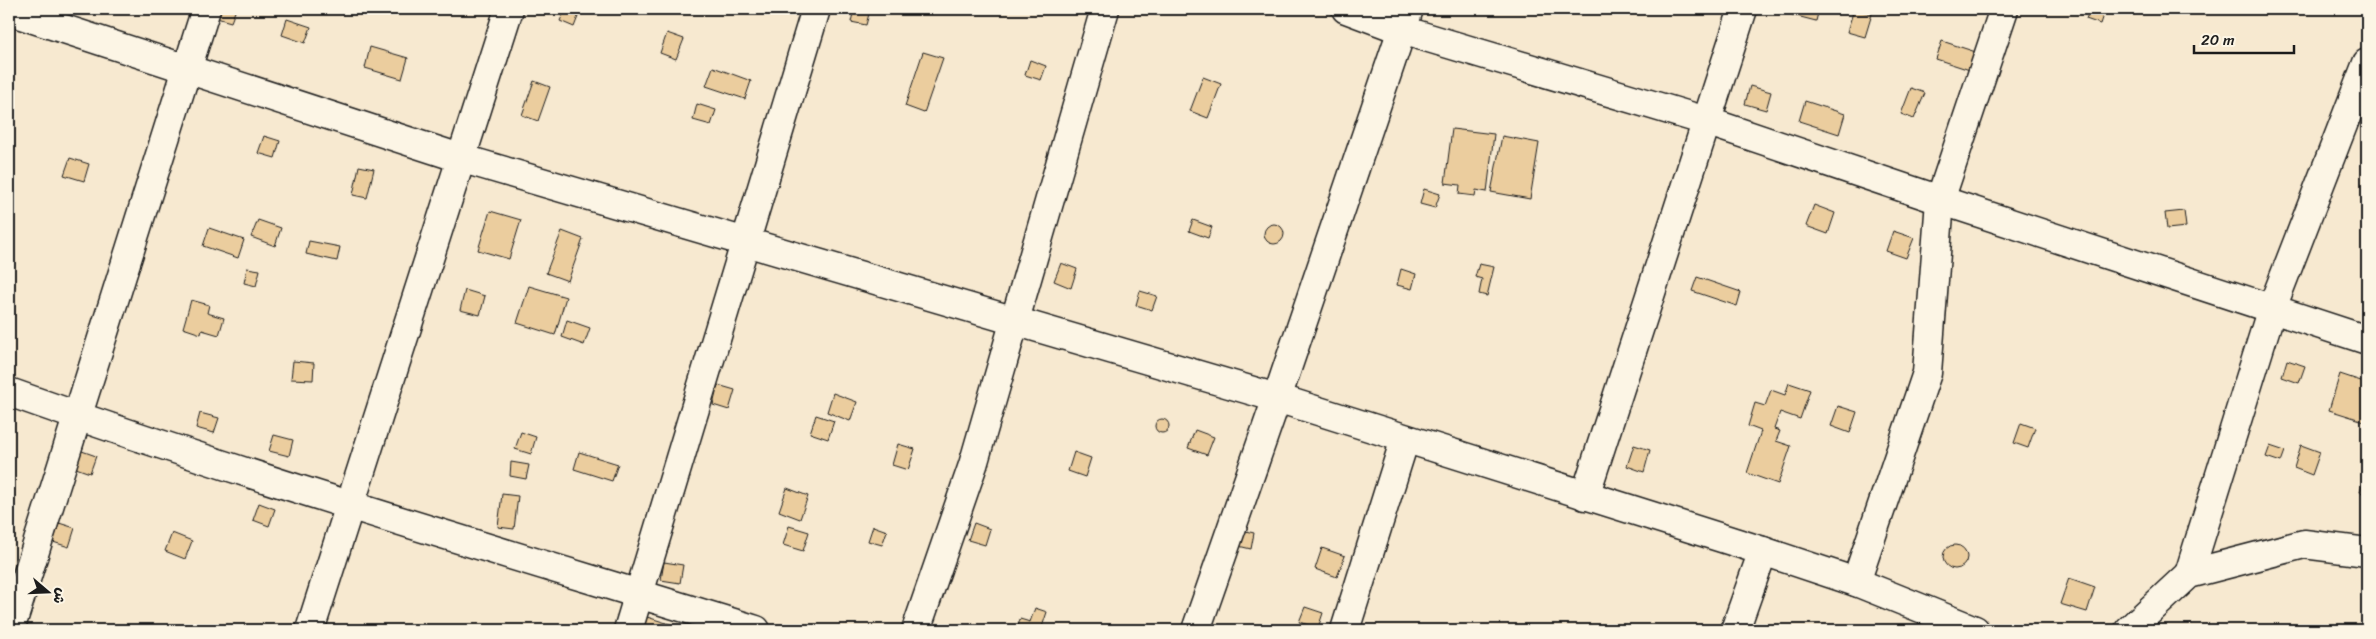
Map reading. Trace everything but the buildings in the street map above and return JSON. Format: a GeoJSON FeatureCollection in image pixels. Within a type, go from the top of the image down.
{"type":"FeatureCollection","features":[{"type":"Feature","properties":{"kind":"street"},"geometry":{"type":"LineString","coordinates":[[10,630],[206,9]]}},
{"type":"Feature","properties":{"kind":"street"},"geometry":{"type":"LineString","coordinates":[[310,630],[509,9]]}},
{"type":"Feature","properties":{"kind":"street"},"geometry":{"type":"LineString","coordinates":[[628,630],[816,9]]}},
{"type":"Feature","properties":{"kind":"street"},"geometry":{"type":"LineString","coordinates":[[916,630],[973,465],[1105,9]]}},
{"type":"Feature","properties":{"kind":"street"},"geometry":{"type":"LineString","coordinates":[[1346,9],[1406,20],[1940,200],[2367,340]]}},
{"type":"Feature","properties":{"kind":"street"},"geometry":{"type":"LineString","coordinates":[[1585,496],[1743,9]]}},
{"type":"Feature","properties":{"kind":"street"},"geometry":{"type":"LineString","coordinates":[[1856,582],[1927,373],[1940,200],[2004,9]]}},
{"type":"Feature","properties":{"kind":"street"},"geometry":{"type":"LineString","coordinates":[[9,11],[460,158],[1277,398],[1763,551],[1856,582],[1975,630]]}},
{"type":"Feature","properties":{"kind":"street"},"geometry":{"type":"LineString","coordinates":[[1196,630],[1406,20]]}},
{"type":"Feature","properties":{"kind":"street"},"geometry":{"type":"LineString","coordinates":[[2189,574],[2272,308],[2367,63]]}},
{"type":"Feature","properties":{"kind":"street"},"geometry":{"type":"LineString","coordinates":[[9,392],[77,416],[349,504],[756,630]]}},
{"type":"Feature","properties":{"kind":"street"},"geometry":{"type":"LineString","coordinates":[[1345,630],[1405,439]]}},
{"type":"Feature","properties":{"kind":"street"},"geometry":{"type":"LineString","coordinates":[[2129,630],[2189,574],[2304,544],[2367,552]]}},
{"type":"Feature","properties":{"kind":"street"},"geometry":{"type":"LineString","coordinates":[[1735,630],[1763,551]]}}]}
